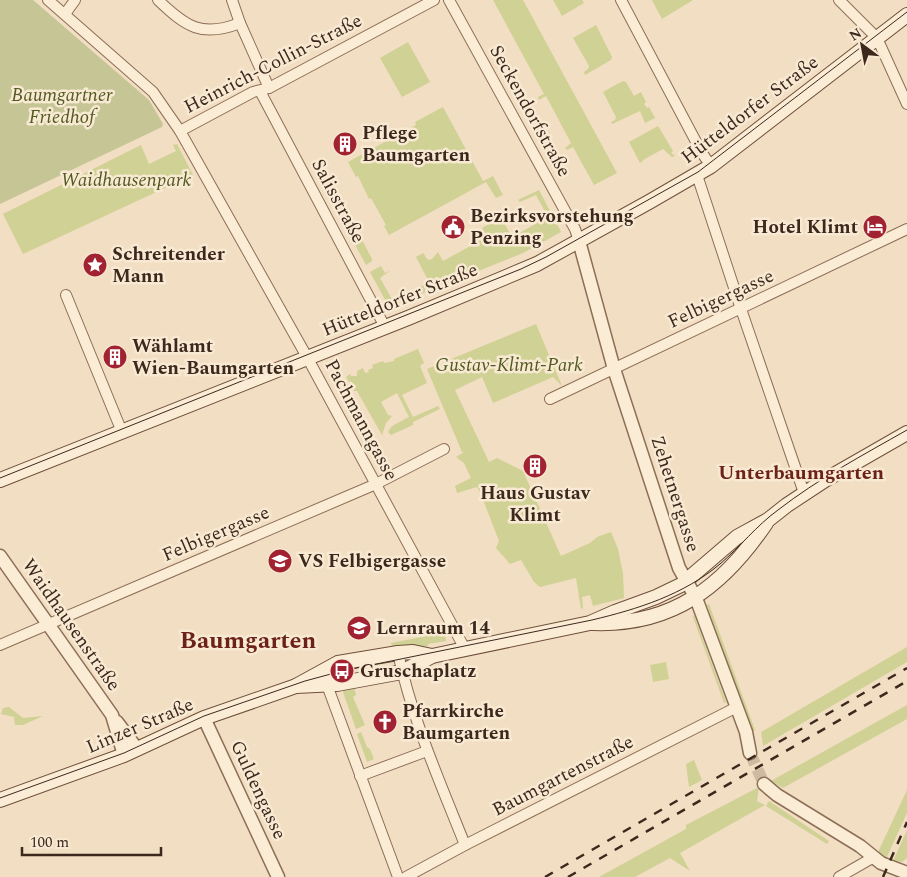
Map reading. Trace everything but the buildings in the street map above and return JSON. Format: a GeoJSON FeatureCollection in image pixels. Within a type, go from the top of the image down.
{"type":"FeatureCollection","features":[{"type":"Feature","properties":{"kind":"main road","name":"Hütteldorfer Straße"},"geometry":{"type":"LineString","coordinates":[[0,480],[520,272],[711,166],[907,15]]}},
{"type":"Feature","properties":{"kind":"main road","name":"Linzer Straße"},"geometry":{"type":"LineString","coordinates":[[296,686],[326,685],[402,672],[432,656],[590,623],[671,591],[737,537],[768,520],[804,493],[907,433]]}},
{"type":"Feature","properties":{"kind":"main road","name":"Linzer Straße"},"geometry":{"type":"LineString","coordinates":[[590,623],[622,624],[653,617],[671,611],[696,598],[741,556],[768,520]]}},
{"type":"Feature","properties":{"kind":"main road","name":"Linzer Straße"},"geometry":{"type":"LineString","coordinates":[[0,800],[131,752],[204,718],[296,686],[338,663],[398,653],[413,652],[432,656]]}},
{"type":"Feature","properties":{"kind":"street","name":"Pachmanngasse"},"geometry":{"type":"LineString","coordinates":[[48,0],[153,92],[180,131],[308,357],[465,649]]}},
{"type":"Feature","properties":{"kind":"street"},"geometry":{"type":"LineString","coordinates":[[65,14],[75,0]]}},
{"type":"Feature","properties":{"kind":"street"},"geometry":{"type":"LineString","coordinates":[[158,0],[172,13],[194,28],[214,30],[240,24]]}},
{"type":"Feature","properties":{"kind":"street","name":"Salisstraße"},"geometry":{"type":"LineString","coordinates":[[232,0],[265,89],[386,327]]}},
{"type":"Feature","properties":{"kind":"street","name":"Heinrich-Collin-Straße"},"geometry":{"type":"LineString","coordinates":[[180,131],[253,92],[265,89],[434,0]]}},
{"type":"Feature","properties":{"kind":"street","name":"Seckendorfstraße"},"geometry":{"type":"LineString","coordinates":[[449,0],[575,229],[579,240]]}},
{"type":"Feature","properties":{"kind":"street"},"geometry":{"type":"LineString","coordinates":[[621,0],[702,153],[711,166]]}},
{"type":"Feature","properties":{"kind":"street"},"geometry":{"type":"LineString","coordinates":[[840,0],[877,38],[907,104]]}},
{"type":"Feature","properties":{"kind":"street"},"geometry":{"type":"LineString","coordinates":[[697,175],[804,493]]}},
{"type":"Feature","properties":{"kind":"street","name":"Felbigergasse"},"geometry":{"type":"LineString","coordinates":[[550,399],[907,229]]}},
{"type":"Feature","properties":{"kind":"street","name":"Zehetnergasse"},"geometry":{"type":"LineString","coordinates":[[579,240],[614,369],[679,568],[696,598],[746,732],[750,753]]}},
{"type":"Feature","properties":{"kind":"street"},"geometry":{"type":"LineString","coordinates":[[66,295],[122,432]]}},
{"type":"Feature","properties":{"kind":"street","name":"Felbigergasse"},"geometry":{"type":"LineString","coordinates":[[0,645],[376,484],[444,449]]}},
{"type":"Feature","properties":{"kind":"street","name":"Waidhausenstraße"},"geometry":{"type":"LineString","coordinates":[[0,556],[112,716],[131,752]]}},
{"type":"Feature","properties":{"kind":"street"},"geometry":{"type":"LineString","coordinates":[[398,653],[402,672],[427,751],[465,845]]}},
{"type":"Feature","properties":{"kind":"street"},"geometry":{"type":"LineString","coordinates":[[329,669],[326,685],[398,877]]}},
{"type":"Feature","properties":{"kind":"street","name":"Baumgartenstraße"},"geometry":{"type":"LineString","coordinates":[[406,877],[465,845],[737,707]]}},
{"type":"Feature","properties":{"kind":"street","name":"Guldengasse"},"geometry":{"type":"LineString","coordinates":[[204,718],[278,877]]}},
{"type":"Feature","properties":{"kind":"street"},"geometry":{"type":"LineString","coordinates":[[360,776],[427,751]]}},
{"type":"Feature","properties":{"kind":"street"},"geometry":{"type":"LineString","coordinates":[[764,784],[777,795],[860,846],[882,863],[907,873],[906,877]]}},
{"type":"Feature","properties":{"kind":"street"},"geometry":{"type":"LineString","coordinates":[[838,877],[874,857]]}},
{"type":"Feature","properties":{"kind":"green space","name":"Baumgartner Friedhof"},"geometry":{"type":"Polygon","coordinates":[[[0,0],[33,0],[149,100],[163,124],[162,127],[0,204],[0,0]]]}},
{"type":"Feature","properties":{"kind":"green space"},"geometry":{"type":"Polygon","coordinates":[[[493,0],[523,0],[617,173],[594,185],[573,147],[567,150],[565,148],[571,143],[546,96],[539,100],[538,97],[544,94],[493,0]]]}},
{"type":"Feature","properties":{"kind":"green space"},"geometry":{"type":"Polygon","coordinates":[[[553,0],[582,0],[584,3],[562,16],[553,0]]]}},
{"type":"Feature","properties":{"kind":"green space"},"geometry":{"type":"Polygon","coordinates":[[[652,0],[693,0],[662,19],[652,0]]]}},
{"type":"Feature","properties":{"kind":"green space"},"geometry":{"type":"Polygon","coordinates":[[[596,25],[612,57],[611,60],[585,75],[584,72],[589,66],[573,38],[596,25]]]}},
{"type":"Feature","properties":{"kind":"green space"},"geometry":{"type":"Polygon","coordinates":[[[408,42],[430,82],[402,97],[380,58],[408,42]]]}},
{"type":"Feature","properties":{"kind":"green space"},"geometry":{"type":"Polygon","coordinates":[[[623,81],[626,82],[634,96],[641,92],[646,102],[644,104],[647,108],[649,107],[655,118],[645,123],[640,111],[612,124],[611,122],[616,117],[603,92],[623,81]]]}},
{"type":"Feature","properties":{"kind":"green space"},"geometry":{"type":"Polygon","coordinates":[[[443,107],[483,181],[493,176],[503,195],[496,198],[486,182],[389,235],[384,226],[386,225],[371,198],[369,199],[358,176],[356,177],[348,162],[416,125],[415,122],[443,107]]]}},
{"type":"Feature","properties":{"kind":"green space"},"geometry":{"type":"Polygon","coordinates":[[[658,126],[673,151],[671,153],[675,156],[672,157],[663,149],[640,163],[629,142],[658,126]]]}},
{"type":"Feature","properties":{"kind":"green space","name":"Waidhausenpark"},"geometry":{"type":"Polygon","coordinates":[[[177,144],[193,175],[23,254],[3,214],[141,145],[149,164],[176,151],[173,145],[177,144]]]}},
{"type":"Feature","properties":{"kind":"green space"},"geometry":{"type":"Polygon","coordinates":[[[334,190],[346,211],[339,215],[328,194],[334,190]]]}},
{"type":"Feature","properties":{"kind":"green space"},"geometry":{"type":"Polygon","coordinates":[[[539,190],[561,232],[523,253],[389,307],[370,272],[381,266],[385,273],[391,270],[380,278],[393,301],[429,282],[416,257],[423,253],[428,260],[432,259],[438,252],[443,261],[487,237],[482,228],[498,219],[499,223],[503,221],[512,237],[548,217],[536,195],[520,202],[518,200],[539,190]]]}},
{"type":"Feature","properties":{"kind":"green space"},"geometry":{"type":"Polygon","coordinates":[[[344,215],[357,240],[361,238],[372,259],[366,265],[340,217],[344,215]]]}},
{"type":"Feature","properties":{"kind":"green space","name":"Gustav-Klimt-Park"},"geometry":{"type":"Polygon","coordinates":[[[536,324],[562,386],[553,377],[493,403],[482,377],[455,390],[489,462],[497,458],[523,471],[561,556],[590,543],[597,537],[611,532],[618,549],[623,573],[624,598],[593,606],[590,595],[582,597],[583,608],[581,609],[576,578],[540,587],[534,582],[521,560],[510,564],[496,548],[499,541],[477,487],[457,493],[455,486],[471,478],[464,463],[456,457],[464,452],[462,452],[427,369],[536,324]]]}},
{"type":"Feature","properties":{"kind":"green space"},"geometry":{"type":"Polygon","coordinates":[[[418,349],[424,363],[420,366],[427,383],[402,395],[413,417],[438,406],[440,409],[391,435],[388,432],[392,426],[409,417],[397,393],[381,402],[388,415],[392,416],[386,423],[382,435],[357,391],[354,391],[350,384],[352,383],[351,381],[349,382],[346,377],[350,374],[351,376],[357,376],[357,371],[363,368],[365,373],[369,372],[368,370],[373,368],[372,365],[383,361],[384,363],[394,361],[394,359],[418,349]]]}},
{"type":"Feature","properties":{"kind":"green space"},"geometry":{"type":"Polygon","coordinates":[[[709,604],[755,730],[752,731],[707,605],[709,604]]]}},
{"type":"Feature","properties":{"kind":"green space"},"geometry":{"type":"Polygon","coordinates":[[[694,615],[726,702],[724,703],[693,617],[694,615]]]}},
{"type":"Feature","properties":{"kind":"green space"},"geometry":{"type":"Polygon","coordinates":[[[445,634],[446,641],[428,644],[428,646],[393,650],[391,643],[445,634]]]}},
{"type":"Feature","properties":{"kind":"green space"},"geometry":{"type":"Polygon","coordinates":[[[907,647],[907,662],[763,746],[761,732],[907,647]]]}},
{"type":"Feature","properties":{"kind":"green space"},"geometry":{"type":"Polygon","coordinates":[[[666,662],[669,679],[653,682],[650,665],[666,662]]]}},
{"type":"Feature","properties":{"kind":"green space"},"geometry":{"type":"Polygon","coordinates":[[[354,687],[356,695],[353,697],[365,725],[356,729],[343,692],[345,689],[354,687]]]}},
{"type":"Feature","properties":{"kind":"green space"},"geometry":{"type":"Polygon","coordinates":[[[907,705],[907,719],[783,788],[772,781],[769,782],[907,705]]]}},
{"type":"Feature","properties":{"kind":"green space"},"geometry":{"type":"Polygon","coordinates":[[[9,707],[23,718],[43,716],[23,725],[15,725],[14,717],[1,714],[3,708],[9,707]]]}},
{"type":"Feature","properties":{"kind":"green space"},"geometry":{"type":"Polygon","coordinates":[[[361,732],[374,759],[367,762],[357,734],[361,732]]]}},
{"type":"Feature","properties":{"kind":"green space"},"geometry":{"type":"Polygon","coordinates":[[[694,760],[702,780],[689,787],[686,764],[694,760]]]}},
{"type":"Feature","properties":{"kind":"green space"},"geometry":{"type":"Polygon","coordinates":[[[759,787],[757,801],[765,805],[680,853],[690,871],[670,858],[635,877],[599,877],[686,829],[686,825],[759,787]]]}},
{"type":"Feature","properties":{"kind":"green space"},"geometry":{"type":"Polygon","coordinates":[[[907,790],[907,813],[886,859],[878,855],[879,850],[907,790]]]}},
{"type":"Feature","properties":{"kind":"green space"},"geometry":{"type":"Polygon","coordinates":[[[769,801],[829,841],[827,844],[766,806],[769,801]]]}},
{"type":"Feature","properties":{"kind":"green space"},"geometry":{"type":"Polygon","coordinates":[[[907,830],[907,858],[902,862],[893,861],[907,830]]]}},
{"type":"Feature","properties":{"kind":"tunnel"},"geometry":{"type":"LineString","coordinates":[[750,753],[764,784]]}},
{"type":"Feature","properties":{"kind":"tram line"},"geometry":{"type":"LineString","coordinates":[[0,478],[521,269],[546,257],[698,172],[907,12]]}},
{"type":"Feature","properties":{"kind":"tram line"},"geometry":{"type":"LineString","coordinates":[[0,798],[124,753],[204,716],[305,681],[342,671],[592,620],[659,600],[706,575],[770,516],[809,488],[907,430]]}},
{"type":"Feature","properties":{"kind":"railway"},"geometry":{"type":"LineString","coordinates":[[545,877],[907,668]]}},
{"type":"Feature","properties":{"kind":"railway"},"geometry":{"type":"LineString","coordinates":[[568,877],[907,681]]}},
{"type":"Feature","properties":{"kind":"railway"},"geometry":{"type":"LineString","coordinates":[[883,877],[907,822]]}},
{"type":"Feature","properties":{"kind":"place","name":"Pflege Baumgarten"},"geometry":{"type":"Point","coordinates":[345,144]}},
{"type":"Feature","properties":{"kind":"place","name":"Bezirksvorstehung Penzing"},"geometry":{"type":"Point","coordinates":[453,227]}},
{"type":"Feature","properties":{"kind":"place","name":"Hotel Klimt"},"geometry":{"type":"Point","coordinates":[875,227]}},
{"type":"Feature","properties":{"kind":"place","name":"Schreitender Mann"},"geometry":{"type":"Point","coordinates":[95,265]}},
{"type":"Feature","properties":{"kind":"place","name":"Wählamt Wien-Baumgarten"},"geometry":{"type":"Point","coordinates":[115,357]}},
{"type":"Feature","properties":{"kind":"place","name":"Haus Gustav Klimt"},"geometry":{"type":"Point","coordinates":[535,466]}},
{"type":"Feature","properties":{"kind":"place","name":"VS Felbigergasse"},"geometry":{"type":"Point","coordinates":[280,561]}},
{"type":"Feature","properties":{"kind":"place","name":"Lernraum 14"},"geometry":{"type":"Point","coordinates":[359,628]}},
{"type":"Feature","properties":{"kind":"place","name":"Gruschaplatz"},"geometry":{"type":"Point","coordinates":[342,671]}},
{"type":"Feature","properties":{"kind":"place","name":"Pfarrkirche Baumgarten"},"geometry":{"type":"Point","coordinates":[385,722]}},
{"type":"Feature","properties":{"kind":"district","name":"Unterbaumgarten"},"geometry":{"type":"Point","coordinates":[801,473]}},
{"type":"Feature","properties":{"kind":"district","name":"Baumgarten"},"geometry":{"type":"Point","coordinates":[248,641]}}]}
